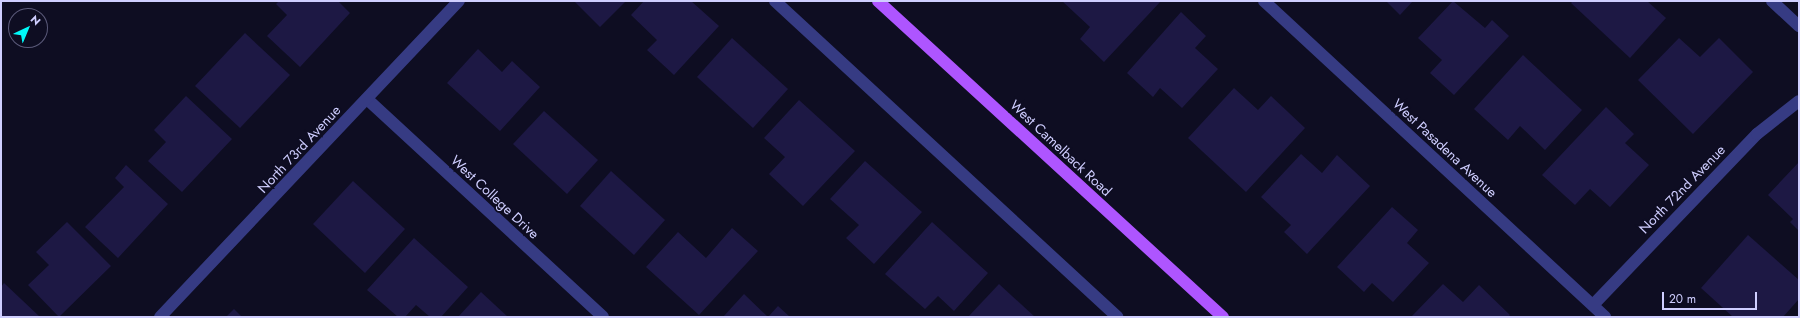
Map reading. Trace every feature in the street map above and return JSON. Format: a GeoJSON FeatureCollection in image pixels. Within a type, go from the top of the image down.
{"type":"FeatureCollection","features":[{"type":"Feature","properties":{"kind":"main road","name":"West Camelback Road"},"geometry":{"type":"LineString","coordinates":[[878,1],[1223,317]]}},
{"type":"Feature","properties":{"kind":"street","name":"North 73rd Avenue"},"geometry":{"type":"LineString","coordinates":[[160,317],[458,1]]}},
{"type":"Feature","properties":{"kind":"street"},"geometry":{"type":"LineString","coordinates":[[775,1],[1118,317]]}},
{"type":"Feature","properties":{"kind":"street","name":"West Pasadena Avenue"},"geometry":{"type":"LineString","coordinates":[[1264,1],[1605,317]]}},
{"type":"Feature","properties":{"kind":"street"},"geometry":{"type":"LineString","coordinates":[[1772,1],[1799,26]]}},
{"type":"Feature","properties":{"kind":"street","name":"West College Drive"},"geometry":{"type":"LineString","coordinates":[[367,99],[603,317]]}},
{"type":"Feature","properties":{"kind":"street","name":"North 72nd Avenue"},"geometry":{"type":"LineString","coordinates":[[1592,305],[1757,134],[1799,101]]}},
{"type":"Feature","properties":{"kind":"building"},"geometry":{"type":"Polygon","coordinates":[[[279,1],[338,1],[350,13],[300,67],[267,36],[287,15],[276,4],[279,1]]]}},
{"type":"Feature","properties":{"kind":"building"},"geometry":{"type":"Polygon","coordinates":[[[574,1],[626,1],[600,27],[574,1]]]}},
{"type":"Feature","properties":{"kind":"building"},"geometry":{"type":"Polygon","coordinates":[[[644,1],[691,1],[719,26],[674,75],[647,50],[657,40],[631,15],[644,1]]]}},
{"type":"Feature","properties":{"kind":"building"},"geometry":{"type":"Polygon","coordinates":[[[1062,1],[1161,1],[1104,62],[1080,39],[1090,27],[1062,1]]]}},
{"type":"Feature","properties":{"kind":"building"},"geometry":{"type":"Polygon","coordinates":[[[1386,1],[1413,1],[1400,15],[1386,1]]]}},
{"type":"Feature","properties":{"kind":"building"},"geometry":{"type":"Polygon","coordinates":[[[1453,1],[1485,28],[1492,20],[1509,36],[1454,95],[1430,73],[1442,60],[1418,38],[1453,1]]]}},
{"type":"Feature","properties":{"kind":"building"},"geometry":{"type":"Polygon","coordinates":[[[1573,1],[1647,1],[1666,18],[1630,58],[1571,3],[1573,1]]]}},
{"type":"Feature","properties":{"kind":"building"},"geometry":{"type":"Polygon","coordinates":[[[1181,12],[1206,36],[1195,48],[1218,69],[1182,108],[1160,88],[1153,97],[1127,73],[1181,12]]]}},
{"type":"Feature","properties":{"kind":"building"},"geometry":{"type":"Polygon","coordinates":[[[245,33],[290,75],[240,128],[195,86],[245,33]]]}},
{"type":"Feature","properties":{"kind":"building"},"geometry":{"type":"Polygon","coordinates":[[[732,38],[788,89],[753,128],[697,77],[732,38]]]}},
{"type":"Feature","properties":{"kind":"building"},"geometry":{"type":"Polygon","coordinates":[[[1679,38],[1700,57],[1719,38],[1753,72],[1693,134],[1638,80],[1679,38]]]}},
{"type":"Feature","properties":{"kind":"building"},"geometry":{"type":"Polygon","coordinates":[[[478,49],[502,72],[512,61],[540,87],[500,131],[447,83],[478,49]]]}},
{"type":"Feature","properties":{"kind":"building"},"geometry":{"type":"Polygon","coordinates":[[[1523,55],[1582,110],[1545,150],[1520,126],[1508,140],[1474,109],[1523,55]]]}},
{"type":"Feature","properties":{"kind":"building"},"geometry":{"type":"Polygon","coordinates":[[[1234,88],[1258,110],[1271,96],[1305,128],[1246,192],[1188,138],[1234,88]]]}},
{"type":"Feature","properties":{"kind":"building"},"geometry":{"type":"Polygon","coordinates":[[[186,96],[232,139],[182,192],[148,161],[166,142],[154,130],[186,96]]]}},
{"type":"Feature","properties":{"kind":"building"},"geometry":{"type":"Polygon","coordinates":[[[799,100],[855,151],[803,206],[769,174],[785,157],[764,138],[799,100]]]}},
{"type":"Feature","properties":{"kind":"building"},"geometry":{"type":"Polygon","coordinates":[[[1606,107],[1634,134],[1625,143],[1649,165],[1610,207],[1590,189],[1575,205],[1542,175],[1606,107]]]}},
{"type":"Feature","properties":{"kind":"building"},"geometry":{"type":"Polygon","coordinates":[[[544,111],[598,160],[567,194],[513,144],[544,111]]]}},
{"type":"Feature","properties":{"kind":"building"},"geometry":{"type":"Polygon","coordinates":[[[1301,154],[1322,173],[1337,155],[1370,186],[1307,254],[1284,232],[1291,225],[1261,197],[1301,154]]]}},
{"type":"Feature","properties":{"kind":"building"},"geometry":{"type":"Polygon","coordinates":[[[865,161],[922,212],[874,264],[846,238],[859,225],[830,199],[865,161]]]}},
{"type":"Feature","properties":{"kind":"building"},"geometry":{"type":"Polygon","coordinates":[[[1799,162],[1799,231],[1790,222],[1793,219],[1768,195],[1799,162]]]}},
{"type":"Feature","properties":{"kind":"building"},"geometry":{"type":"Polygon","coordinates":[[[126,165],[168,204],[118,258],[85,227],[124,187],[115,178],[126,165]]]}},
{"type":"Feature","properties":{"kind":"building"},"geometry":{"type":"Polygon","coordinates":[[[611,171],[665,220],[634,255],[580,206],[611,171]]]}},
{"type":"Feature","properties":{"kind":"building"},"geometry":{"type":"Polygon","coordinates":[[[353,181],[405,229],[365,273],[313,224],[353,181]]]}},
{"type":"Feature","properties":{"kind":"building"},"geometry":{"type":"Polygon","coordinates":[[[1392,207],[1418,230],[1407,243],[1429,263],[1393,302],[1372,283],[1364,292],[1337,267],[1392,207]]]}},
{"type":"Feature","properties":{"kind":"building"},"geometry":{"type":"Polygon","coordinates":[[[67,222],[111,266],[59,317],[28,285],[49,265],[36,252],[67,222]]]}},
{"type":"Feature","properties":{"kind":"building"},"geometry":{"type":"Polygon","coordinates":[[[932,222],[988,273],[954,311],[938,296],[925,309],[885,274],[932,222]]]}},
{"type":"Feature","properties":{"kind":"building"},"geometry":{"type":"Polygon","coordinates":[[[732,228],[758,251],[699,315],[646,267],[678,232],[706,258],[732,228]]]}},
{"type":"Feature","properties":{"kind":"building"},"geometry":{"type":"Polygon","coordinates":[[[1748,235],[1799,280],[1799,299],[1783,317],[1733,317],[1701,288],[1748,235]]]}},
{"type":"Feature","properties":{"kind":"building"},"geometry":{"type":"Polygon","coordinates":[[[414,238],[468,287],[441,317],[430,317],[416,305],[405,317],[398,317],[367,290],[414,238]]]}},
{"type":"Feature","properties":{"kind":"building"},"geometry":{"type":"Polygon","coordinates":[[[4,283],[40,317],[1,317],[1,287],[4,283]]]}},
{"type":"Feature","properties":{"kind":"building"},"geometry":{"type":"Polygon","coordinates":[[[999,284],[1035,317],[968,317],[999,284]]]}},
{"type":"Feature","properties":{"kind":"building"},"geometry":{"type":"Polygon","coordinates":[[[1443,284],[1463,302],[1479,285],[1510,315],[1508,317],[1411,317],[1443,284]]]}},
{"type":"Feature","properties":{"kind":"building"},"geometry":{"type":"Polygon","coordinates":[[[481,292],[508,317],[458,317],[481,292]]]}},
{"type":"Feature","properties":{"kind":"building"},"geometry":{"type":"Polygon","coordinates":[[[744,294],[768,317],[723,317],[744,294]]]}},
{"type":"Feature","properties":{"kind":"building"},"geometry":{"type":"Polygon","coordinates":[[[778,306],[790,317],[768,317],[778,306]]]}},
{"type":"Feature","properties":{"kind":"building"},"geometry":{"type":"Polygon","coordinates":[[[234,309],[242,317],[226,317],[234,309]]]}}]}
